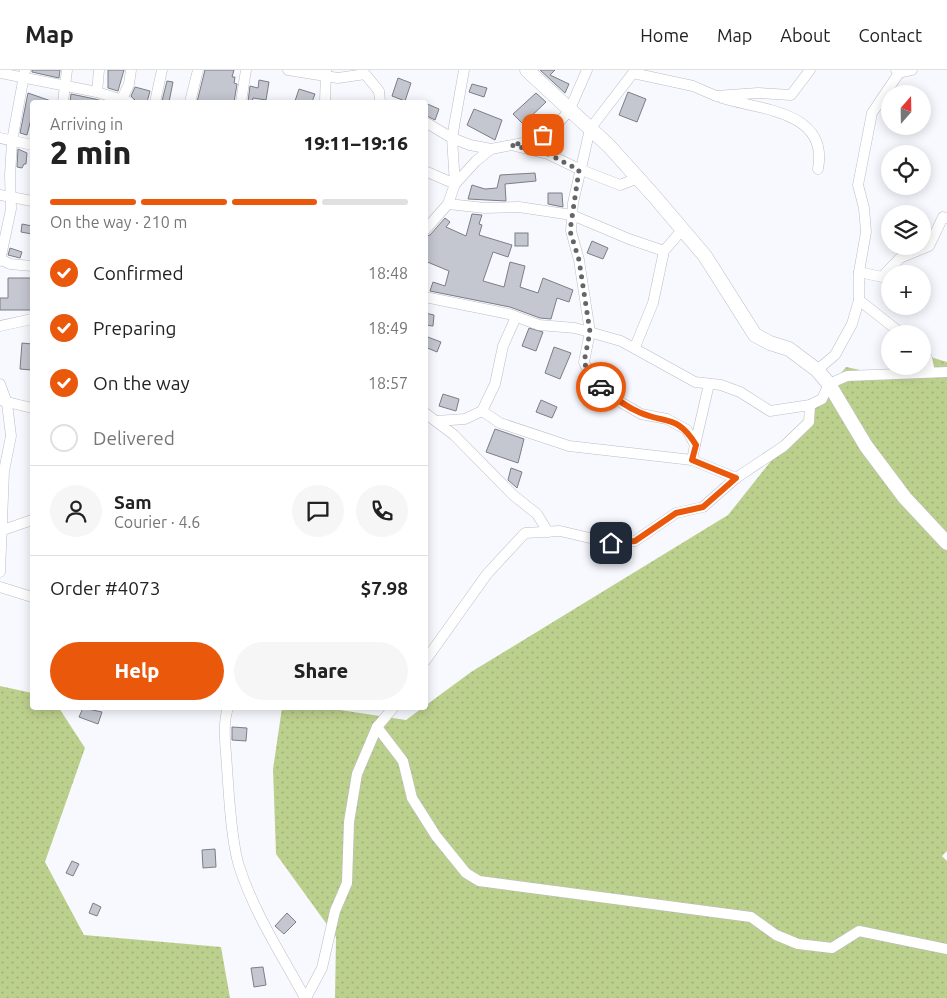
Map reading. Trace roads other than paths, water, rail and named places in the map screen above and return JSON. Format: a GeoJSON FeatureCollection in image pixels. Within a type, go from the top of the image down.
{"type":"FeatureCollection","features":[{"type":"Feature","properties":{"kind":"street"},"geometry":{"type":"LineString","coordinates":[[63,100],[67,70]]}},
{"type":"Feature","properties":{"kind":"street"},"geometry":{"type":"LineString","coordinates":[[97,92],[99,70]]}},
{"type":"Feature","properties":{"kind":"street"},"geometry":{"type":"LineString","coordinates":[[125,100],[131,70]]}},
{"type":"Feature","properties":{"kind":"street"},"geometry":{"type":"LineString","coordinates":[[155,100],[162,70]]}},
{"type":"Feature","properties":{"kind":"street"},"geometry":{"type":"LineString","coordinates":[[190,100],[198,70]]}},
{"type":"Feature","properties":{"kind":"street"},"geometry":{"type":"LineString","coordinates":[[241,100],[246,70]]}},
{"type":"Feature","properties":{"kind":"street"},"geometry":{"type":"LineString","coordinates":[[288,70],[326,73],[346,77],[365,74],[380,92],[380,100]]}},
{"type":"Feature","properties":{"kind":"street"},"geometry":{"type":"LineString","coordinates":[[428,227],[448,204],[455,184],[452,138],[464,70]]}},
{"type":"Feature","properties":{"kind":"street"},"geometry":{"type":"LineString","coordinates":[[527,70],[569,111],[609,146],[705,256],[755,336],[790,349],[816,370],[829,384],[866,446],[905,498],[947,543]]}},
{"type":"Feature","properties":{"kind":"street"},"geometry":{"type":"LineString","coordinates":[[428,124],[452,138],[470,145],[491,149],[533,141],[553,129],[569,111],[586,70]]}},
{"type":"Feature","properties":{"kind":"street"},"geometry":{"type":"LineString","coordinates":[[716,96],[758,93],[791,94],[810,70]]}},
{"type":"Feature","properties":{"kind":"street"},"geometry":{"type":"LineString","coordinates":[[816,370],[834,355],[852,324],[859,300],[858,272],[866,232],[864,208],[858,185],[872,113],[898,71],[912,70]]}},
{"type":"Feature","properties":{"kind":"street"},"geometry":{"type":"LineString","coordinates":[[0,73],[25,73],[97,92],[108,99]]}},
{"type":"Feature","properties":{"kind":"street"},"geometry":{"type":"LineString","coordinates":[[5,196],[12,141],[25,73]]}},
{"type":"Feature","properties":{"kind":"street"},"geometry":{"type":"LineString","coordinates":[[325,100],[326,73]]}},
{"type":"Feature","properties":{"kind":"street"},"geometry":{"type":"LineString","coordinates":[[696,445],[687,430],[667,419],[641,414],[622,403],[592,380],[584,362],[590,332],[579,260],[570,231],[579,170],[590,129],[633,73],[693,86],[716,96],[748,106],[787,114],[810,130],[818,140],[818,169]]}},
{"type":"Feature","properties":{"kind":"street"},"geometry":{"type":"LineString","coordinates":[[0,138],[30,145]]}},
{"type":"Feature","properties":{"kind":"street"},"geometry":{"type":"LineString","coordinates":[[511,145],[548,154],[579,170],[620,185],[638,178]]}},
{"type":"Feature","properties":{"kind":"street"},"geometry":{"type":"LineString","coordinates":[[455,184],[476,161],[491,149]]}},
{"type":"Feature","properties":{"kind":"street"},"geometry":{"type":"LineString","coordinates":[[428,172],[455,184]]}},
{"type":"Feature","properties":{"kind":"street"},"geometry":{"type":"LineString","coordinates":[[5,196],[30,201]]}},
{"type":"Feature","properties":{"kind":"street"},"geometry":{"type":"LineString","coordinates":[[5,196],[12,202],[0,259],[10,264],[30,266]]}},
{"type":"Feature","properties":{"kind":"street"},"geometry":{"type":"LineString","coordinates":[[448,204],[485,208],[519,207],[572,215],[629,239],[664,250]]}},
{"type":"Feature","properties":{"kind":"street"},"geometry":{"type":"LineString","coordinates":[[858,272],[882,278],[900,258],[929,246],[943,217],[947,218]]}},
{"type":"Feature","properties":{"kind":"street"},"geometry":{"type":"LineString","coordinates":[[634,347],[653,303],[664,250],[682,230]]}},
{"type":"Feature","properties":{"kind":"street"},"geometry":{"type":"LineString","coordinates":[[428,298],[516,317],[539,325],[575,328],[621,341],[696,382],[740,392],[770,411],[810,405],[822,399],[829,384],[846,376],[881,374]]}},
{"type":"Feature","properties":{"kind":"street"},"geometry":{"type":"LineString","coordinates":[[859,300],[891,325]]}},
{"type":"Feature","properties":{"kind":"street"},"geometry":{"type":"LineString","coordinates":[[436,421],[465,419],[482,411],[495,384],[504,346],[516,317]]}},
{"type":"Feature","properties":{"kind":"street"},"geometry":{"type":"LineString","coordinates":[[0,326],[30,319]]}},
{"type":"Feature","properties":{"kind":"street"},"geometry":{"type":"LineString","coordinates":[[931,372],[947,372]]}},
{"type":"Feature","properties":{"kind":"street"},"geometry":{"type":"LineString","coordinates":[[0,384],[11,436],[4,471],[0,531],[0,572]]}},
{"type":"Feature","properties":{"kind":"street"},"geometry":{"type":"LineString","coordinates":[[692,460],[709,384]]}},
{"type":"Feature","properties":{"kind":"street"},"geometry":{"type":"LineString","coordinates":[[4,402],[30,408]]}},
{"type":"Feature","properties":{"kind":"street"},"geometry":{"type":"LineString","coordinates":[[428,657],[487,574],[525,533],[560,531],[611,543],[635,541],[676,513],[703,507],[736,478],[784,446],[808,422],[810,405]]}},
{"type":"Feature","properties":{"kind":"street"},"geometry":{"type":"LineString","coordinates":[[482,411],[500,423],[569,446],[692,460],[736,478]]}},
{"type":"Feature","properties":{"kind":"street"},"geometry":{"type":"LineString","coordinates":[[428,415],[454,435],[512,495],[537,514],[548,532]]}},
{"type":"Feature","properties":{"kind":"street"},"geometry":{"type":"LineString","coordinates":[[0,531],[30,521]]}},
{"type":"Feature","properties":{"kind":"street"},"geometry":{"type":"LineString","coordinates":[[0,587],[30,595]]}},
{"type":"Feature","properties":{"kind":"street"},"geometry":{"type":"LineString","coordinates":[[227,710],[225,716],[226,757],[239,865],[274,944],[306,998]]}},
{"type":"Feature","properties":{"kind":"street"},"geometry":{"type":"LineString","coordinates":[[306,998],[322,968],[335,911],[347,883],[348,822],[357,774],[377,727],[391,710]]}},
{"type":"Feature","properties":{"kind":"street"},"geometry":{"type":"LineString","coordinates":[[377,727],[403,761],[412,798],[436,836],[466,873],[478,881],[750,917],[776,935],[798,944],[832,948],[860,932],[947,949]]}}]}
